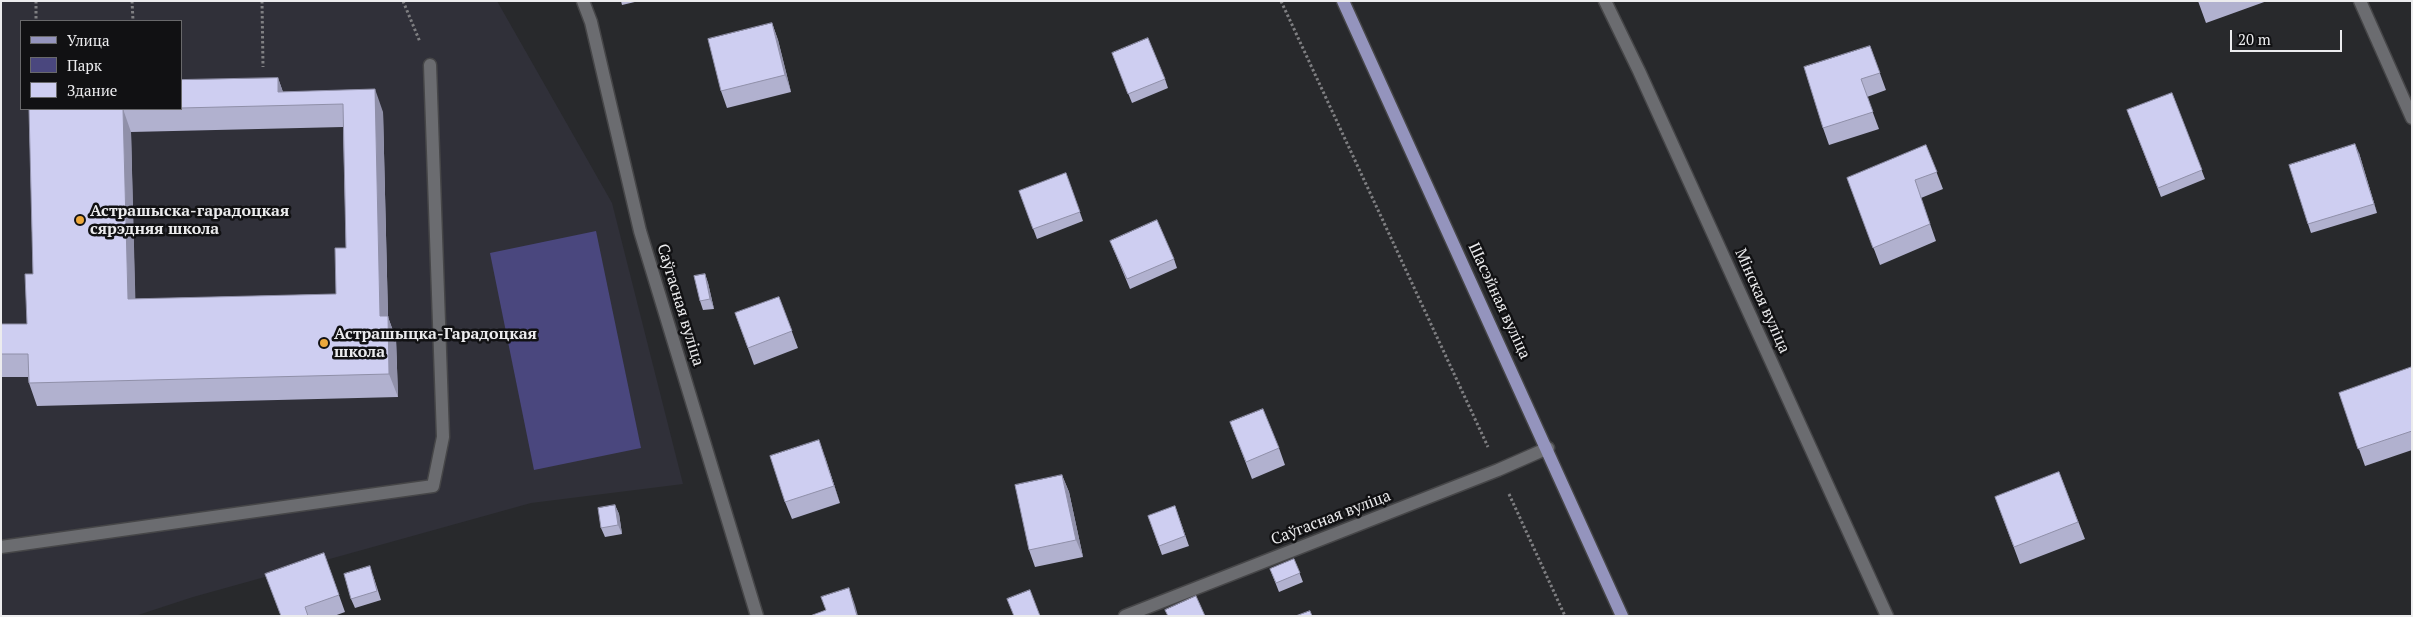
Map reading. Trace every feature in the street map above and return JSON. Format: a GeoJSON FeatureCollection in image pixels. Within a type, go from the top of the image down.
{"type":"FeatureCollection","features":[{"type":"Feature","properties":{"kind":"main road","name":"Шасэйная вуліца"},"geometry":{"type":"LineString","coordinates":[[1344,1],[1548,448],[1622,616]]}},
{"type":"Feature","properties":{"kind":"street","name":"Саўгасная вуліца"},"geometry":{"type":"LineString","coordinates":[[583,1],[591,22],[640,231],[757,616]]}},
{"type":"Feature","properties":{"kind":"street","name":"Мінская вуліца"},"geometry":{"type":"LineString","coordinates":[[1605,1],[1639,71],[1887,616]]}},
{"type":"Feature","properties":{"kind":"street"},"geometry":{"type":"LineString","coordinates":[[2360,1],[2412,118]]}},
{"type":"Feature","properties":{"kind":"street"},"geometry":{"type":"LineString","coordinates":[[1,546],[432,486],[443,437],[430,65]]}},
{"type":"Feature","properties":{"kind":"street","name":"Саўгасная вуліца"},"geometry":{"type":"LineString","coordinates":[[1125,616],[1498,470],[1548,448]]}},
{"type":"Feature","properties":{"kind":"path"},"geometry":{"type":"LineString","coordinates":[[36,1],[36,20]]}},
{"type":"Feature","properties":{"kind":"path"},"geometry":{"type":"LineString","coordinates":[[132,1],[133,20]]}},
{"type":"Feature","properties":{"kind":"path"},"geometry":{"type":"LineString","coordinates":[[262,1],[263,67]]}},
{"type":"Feature","properties":{"kind":"path"},"geometry":{"type":"LineString","coordinates":[[402,1],[430,65]]}},
{"type":"Feature","properties":{"kind":"path"},"geometry":{"type":"LineString","coordinates":[[1281,1],[1565,616]]}},
{"type":"Feature","properties":{"kind":"shaded area","name":"Астрашыцка-Гарадоцкая школа"},"geometry":{"type":"Polygon","coordinates":[[[1,1],[497,1],[612,203],[683,484],[531,503],[193,597],[135,616],[1,616],[1,1]]]}},
{"type":"Feature","properties":{"kind":"green space"},"geometry":{"type":"Polygon","coordinates":[[[596,231],[641,448],[534,470],[490,253],[596,231]]]}},
{"type":"Feature","properties":{"kind":"building"},"geometry":{"type":"Polygon","coordinates":[[[772,23],[785,75],[721,91],[708,39],[772,23]]]}},
{"type":"Feature","properties":{"kind":"building"},"geometry":{"type":"Polygon","coordinates":[[[1148,38],[1165,79],[1128,94],[1112,53],[1148,38]]]}},
{"type":"Feature","properties":{"kind":"building"},"geometry":{"type":"Polygon","coordinates":[[[1870,46],[1880,73],[1861,79],[1873,112],[1823,128],[1804,67],[1870,46]]]}},
{"type":"Feature","properties":{"kind":"building"},"geometry":{"type":"Polygon","coordinates":[[[278,78],[278,92],[375,89],[380,316],[388,316],[389,374],[29,383],[28,354],[1,354],[1,324],[27,324],[25,274],[33,274],[29,110],[123,110],[128,299],[336,294],[335,248],[346,248],[343,104],[182,108],[182,80],[278,78]]]}},
{"type":"Feature","properties":{"kind":"building"},"geometry":{"type":"Polygon","coordinates":[[[2172,93],[2202,170],[2158,188],[2127,110],[2172,93]]]}},
{"type":"Feature","properties":{"kind":"building"},"geometry":{"type":"Polygon","coordinates":[[[2355,144],[2374,204],[2308,224],[2289,165],[2355,144]]]}},
{"type":"Feature","properties":{"kind":"building"},"geometry":{"type":"Polygon","coordinates":[[[1926,145],[1937,172],[1915,180],[1930,224],[1873,248],[1847,178],[1926,145]]]}},
{"type":"Feature","properties":{"kind":"building"},"geometry":{"type":"Polygon","coordinates":[[[1066,173],[1080,212],[1033,229],[1019,191],[1066,173]]]}},
{"type":"Feature","properties":{"kind":"building"},"geometry":{"type":"Polygon","coordinates":[[[1157,220],[1174,259],[1127,279],[1110,241],[1157,220]]]}},
{"type":"Feature","properties":{"kind":"building"},"geometry":{"type":"Polygon","coordinates":[[[705,274],[710,299],[700,301],[694,276],[705,274]]]}},
{"type":"Feature","properties":{"kind":"building"},"geometry":{"type":"Polygon","coordinates":[[[779,297],[792,331],[748,348],[735,313],[779,297]]]}},
{"type":"Feature","properties":{"kind":"building"},"geometry":{"type":"Polygon","coordinates":[[[2412,367],[2412,431],[2358,449],[2339,393],[2412,367]]]}},
{"type":"Feature","properties":{"kind":"building"},"geometry":{"type":"Polygon","coordinates":[[[1263,409],[1279,448],[1246,462],[1230,422],[1263,409]]]}},
{"type":"Feature","properties":{"kind":"building"},"geometry":{"type":"Polygon","coordinates":[[[819,440],[834,486],[785,502],[770,456],[819,440]]]}},
{"type":"Feature","properties":{"kind":"building"},"geometry":{"type":"Polygon","coordinates":[[[2059,472],[2078,522],[2014,547],[1995,497],[2059,472]]]}},
{"type":"Feature","properties":{"kind":"building"},"geometry":{"type":"Polygon","coordinates":[[[1062,475],[1076,540],[1029,550],[1015,485],[1062,475]]]}},
{"type":"Feature","properties":{"kind":"building"},"geometry":{"type":"Polygon","coordinates":[[[615,505],[618,525],[601,528],[598,508],[615,505]]]}},
{"type":"Feature","properties":{"kind":"building"},"geometry":{"type":"Polygon","coordinates":[[[1175,506],[1185,536],[1159,546],[1148,516],[1175,506]]]}},
{"type":"Feature","properties":{"kind":"building"},"geometry":{"type":"Polygon","coordinates":[[[324,553],[339,595],[305,607],[308,616],[281,616],[265,574],[324,553]]]}},
{"type":"Feature","properties":{"kind":"building"},"geometry":{"type":"Polygon","coordinates":[[[1294,559],[1300,573],[1276,583],[1270,569],[1294,559]]]}},
{"type":"Feature","properties":{"kind":"building"},"geometry":{"type":"Polygon","coordinates":[[[370,566],[377,591],[351,599],[344,574],[370,566]]]}},
{"type":"Feature","properties":{"kind":"building"},"geometry":{"type":"Polygon","coordinates":[[[849,588],[857,616],[810,616],[826,610],[821,597],[849,588]]]}},
{"type":"Feature","properties":{"kind":"building"},"geometry":{"type":"Polygon","coordinates":[[[1030,590],[1040,616],[1014,616],[1007,599],[1030,590]]]}},
{"type":"Feature","properties":{"kind":"building"},"geometry":{"type":"Polygon","coordinates":[[[1196,596],[1205,616],[1168,616],[1165,610],[1196,596]]]}},
{"type":"Feature","properties":{"kind":"building"},"geometry":{"type":"Polygon","coordinates":[[[1310,611],[1312,616],[1296,616],[1310,611]]]}},
{"type":"Feature","properties":{"kind":"place","name":"Астрашыска-гарадоцкая сярэдняя школа"},"geometry":{"type":"Point","coordinates":[80,220]}},
{"type":"Feature","properties":{"kind":"place","name":"Астрашыцка-Гарадоцкая школа"},"geometry":{"type":"Point","coordinates":[324,343]}}]}
